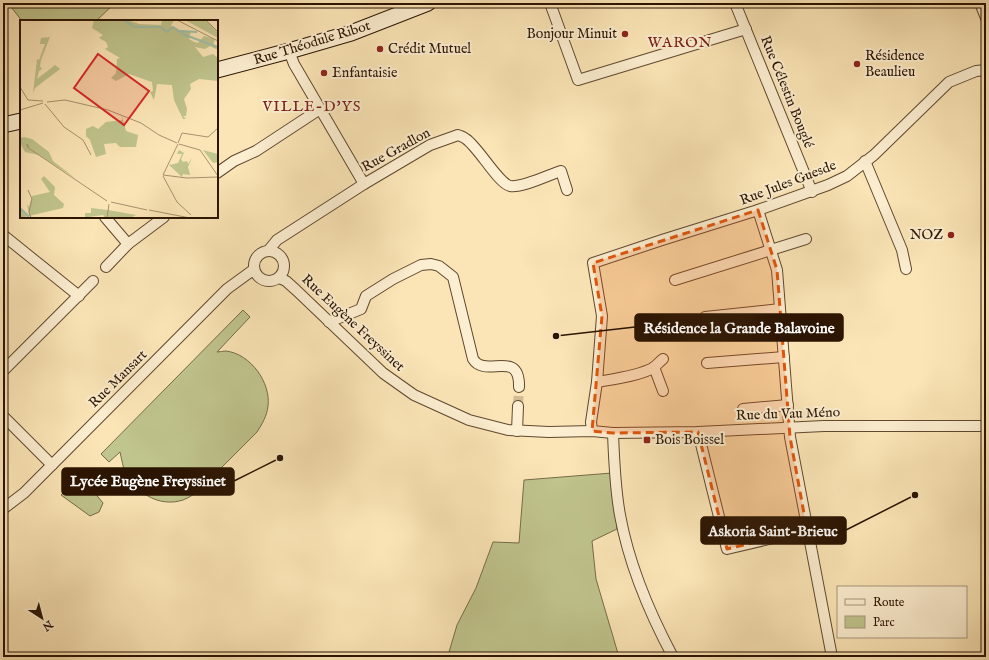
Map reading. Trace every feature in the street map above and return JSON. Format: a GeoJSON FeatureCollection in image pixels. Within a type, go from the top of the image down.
{"type":"FeatureCollection","features":[{"type":"Feature","properties":{"kind":"main road","name":"Rue Théodule Ribot"},"geometry":{"type":"LineString","coordinates":[[218,70],[351,33],[428,3]]}},
{"type":"Feature","properties":{"kind":"main road"},"geometry":{"type":"LineString","coordinates":[[3,125],[20,121]]}},
{"type":"Feature","properties":{"kind":"street"},"geometry":{"type":"LineString","coordinates":[[550,3],[578,80],[746,28]]}},
{"type":"Feature","properties":{"kind":"street","name":"Rue Célestin Bouglé"},"geometry":{"type":"LineString","coordinates":[[735,3],[812,192]]}},
{"type":"Feature","properties":{"kind":"street"},"geometry":{"type":"LineString","coordinates":[[980,3],[986,18]]}},
{"type":"Feature","properties":{"kind":"street"},"geometry":{"type":"LineString","coordinates":[[289,51],[294,64],[364,184]]}},
{"type":"Feature","properties":{"kind":"street","name":"Rue Jules Guesde"},"geometry":{"type":"LineString","coordinates":[[597,382],[602,316],[593,263],[812,192],[847,176],[949,82],[976,71],[986,70]]}},
{"type":"Feature","properties":{"kind":"street"},"geometry":{"type":"LineString","coordinates":[[218,173],[234,161],[256,150],[320,109]]}},
{"type":"Feature","properties":{"kind":"street","name":"Rue Gradlon"},"geometry":{"type":"LineString","coordinates":[[268,251],[277,240],[364,184],[430,144],[458,135],[466,139],[471,144],[504,183],[511,186],[522,185],[561,171],[567,190]]}},
{"type":"Feature","properties":{"kind":"street"},"geometry":{"type":"LineString","coordinates":[[865,161],[902,250],[906,269]]}},
{"type":"Feature","properties":{"kind":"street"},"geometry":{"type":"LineString","coordinates":[[758,210],[777,270],[790,437],[832,657]]}},
{"type":"Feature","properties":{"kind":"street"},"geometry":{"type":"LineString","coordinates":[[106,218],[128,244]]}},
{"type":"Feature","properties":{"kind":"street"},"geometry":{"type":"LineString","coordinates":[[106,267],[128,244],[163,218]]}},
{"type":"Feature","properties":{"kind":"street"},"geometry":{"type":"LineString","coordinates":[[3,235],[79,296]]}},
{"type":"Feature","properties":{"kind":"street"},"geometry":{"type":"LineString","coordinates":[[675,280],[806,239]]}},
{"type":"Feature","properties":{"kind":"street"},"geometry":{"type":"LineString","coordinates":[[268,251],[277,253],[282,258],[284,270],[279,278],[273,281],[263,281],[253,270],[253,264],[255,258],[261,253],[268,251]]}},
{"type":"Feature","properties":{"kind":"street"},"geometry":{"type":"LineString","coordinates":[[329,322],[361,309],[366,296],[393,279],[421,265],[430,264],[439,266],[453,277],[475,363],[479,366],[507,366],[513,368],[518,374],[519,387]]}},
{"type":"Feature","properties":{"kind":"street","name":"Rue Mansart"},"geometry":{"type":"LineString","coordinates":[[3,509],[24,493],[227,289],[253,270]]}},
{"type":"Feature","properties":{"kind":"street","name":"Rue Eugène Freyssinet"},"geometry":{"type":"LineString","coordinates":[[279,278],[286,281],[296,290],[383,373],[414,395],[469,420],[508,430],[549,432],[592,431]]}},
{"type":"Feature","properties":{"kind":"street"},"geometry":{"type":"LineString","coordinates":[[3,371],[93,281]]}},
{"type":"Feature","properties":{"kind":"street"},"geometry":{"type":"LineString","coordinates":[[704,317],[780,309]]}},
{"type":"Feature","properties":{"kind":"street"},"geometry":{"type":"LineString","coordinates":[[707,363],[784,356]]}},
{"type":"Feature","properties":{"kind":"street"},"geometry":{"type":"LineString","coordinates":[[592,431],[591,422],[597,382],[618,379],[654,367],[662,359]]}},
{"type":"Feature","properties":{"kind":"street"},"geometry":{"type":"LineString","coordinates":[[654,367],[663,391]]}},
{"type":"Feature","properties":{"kind":"street"},"geometry":{"type":"LineString","coordinates":[[743,408],[788,405]]}},
{"type":"Feature","properties":{"kind":"street"},"geometry":{"type":"LineString","coordinates":[[517,430],[518,406]]}},
{"type":"Feature","properties":{"kind":"street"},"geometry":{"type":"LineString","coordinates":[[3,416],[52,465]]}},
{"type":"Feature","properties":{"kind":"street","name":"Rue du Vau Méno"},"geometry":{"type":"LineString","coordinates":[[592,431],[613,433],[698,432],[824,426],[986,426]]}},
{"type":"Feature","properties":{"kind":"street"},"geometry":{"type":"LineString","coordinates":[[698,432],[727,549],[807,530]]}},
{"type":"Feature","properties":{"kind":"street"},"geometry":{"type":"LineString","coordinates":[[613,433],[615,480],[626,545],[640,588],[655,624],[673,657]]}},
{"type":"Feature","properties":{"kind":"highlighted area"},"geometry":{"type":"Polygon","coordinates":[[[758,210],[777,270],[790,437],[807,530],[727,549],[698,432],[613,433],[592,431],[602,316],[593,263],[758,210]]]}},
{"type":"Feature","properties":{"kind":"green space"},"geometry":{"type":"Polygon","coordinates":[[[8,3],[115,3],[97,20],[21,20],[8,3]]]}},
{"type":"Feature","properties":{"kind":"green space"},"geometry":{"type":"Polygon","coordinates":[[[243,310],[250,317],[217,352],[226,351],[235,353],[244,358],[258,371],[263,379],[268,397],[268,406],[264,420],[257,432],[193,495],[183,500],[174,502],[165,502],[152,498],[141,492],[131,483],[125,473],[120,452],[109,462],[101,454],[243,310]]]}},
{"type":"Feature","properties":{"kind":"green space"},"geometry":{"type":"Polygon","coordinates":[[[612,473],[617,529],[592,541],[596,579],[619,657],[445,657],[449,652],[457,625],[476,588],[493,542],[519,543],[524,480],[612,473]]]}},
{"type":"Feature","properties":{"kind":"green space"},"geometry":{"type":"Polygon","coordinates":[[[80,475],[103,503],[99,512],[90,516],[61,495],[80,475]]]}},
{"type":"Feature","properties":{"kind":"tunnel"},"geometry":{"type":"LineString","coordinates":[[518,406],[519,387]]}},
{"type":"Feature","properties":{"kind":"place","name":"Bonjour Minuit"},"geometry":{"type":"Point","coordinates":[625,34]}},
{"type":"Feature","properties":{"kind":"place","name":"Crédit Mutuel"},"geometry":{"type":"Point","coordinates":[380,49]}},
{"type":"Feature","properties":{"kind":"place","name":"Résidence Beaulieu"},"geometry":{"type":"Point","coordinates":[857,64]}},
{"type":"Feature","properties":{"kind":"place","name":"Enfantaisie"},"geometry":{"type":"Point","coordinates":[324,73]}},
{"type":"Feature","properties":{"kind":"place","name":"NOZ"},"geometry":{"type":"Point","coordinates":[951,235]}},
{"type":"Feature","properties":{"kind":"place","name":"Résidence la Grande Balavoine"},"geometry":{"type":"Point","coordinates":[556,336]}},
{"type":"Feature","properties":{"kind":"place","name":"Bois Boissel"},"geometry":{"type":"Point","coordinates":[647,440]}},
{"type":"Feature","properties":{"kind":"place","name":"Lycée Eugène Freyssinet"},"geometry":{"type":"Point","coordinates":[280,458]}},
{"type":"Feature","properties":{"kind":"place","name":"Askoria Saint-Brieuc"},"geometry":{"type":"Point","coordinates":[915,495]}},
{"type":"Feature","properties":{"kind":"district","name":"WARON"},"geometry":{"type":"Point","coordinates":[680,42]}},
{"type":"Feature","properties":{"kind":"district","name":"VILLE-D'YS"},"geometry":{"type":"Point","coordinates":[312,106]}}]}
